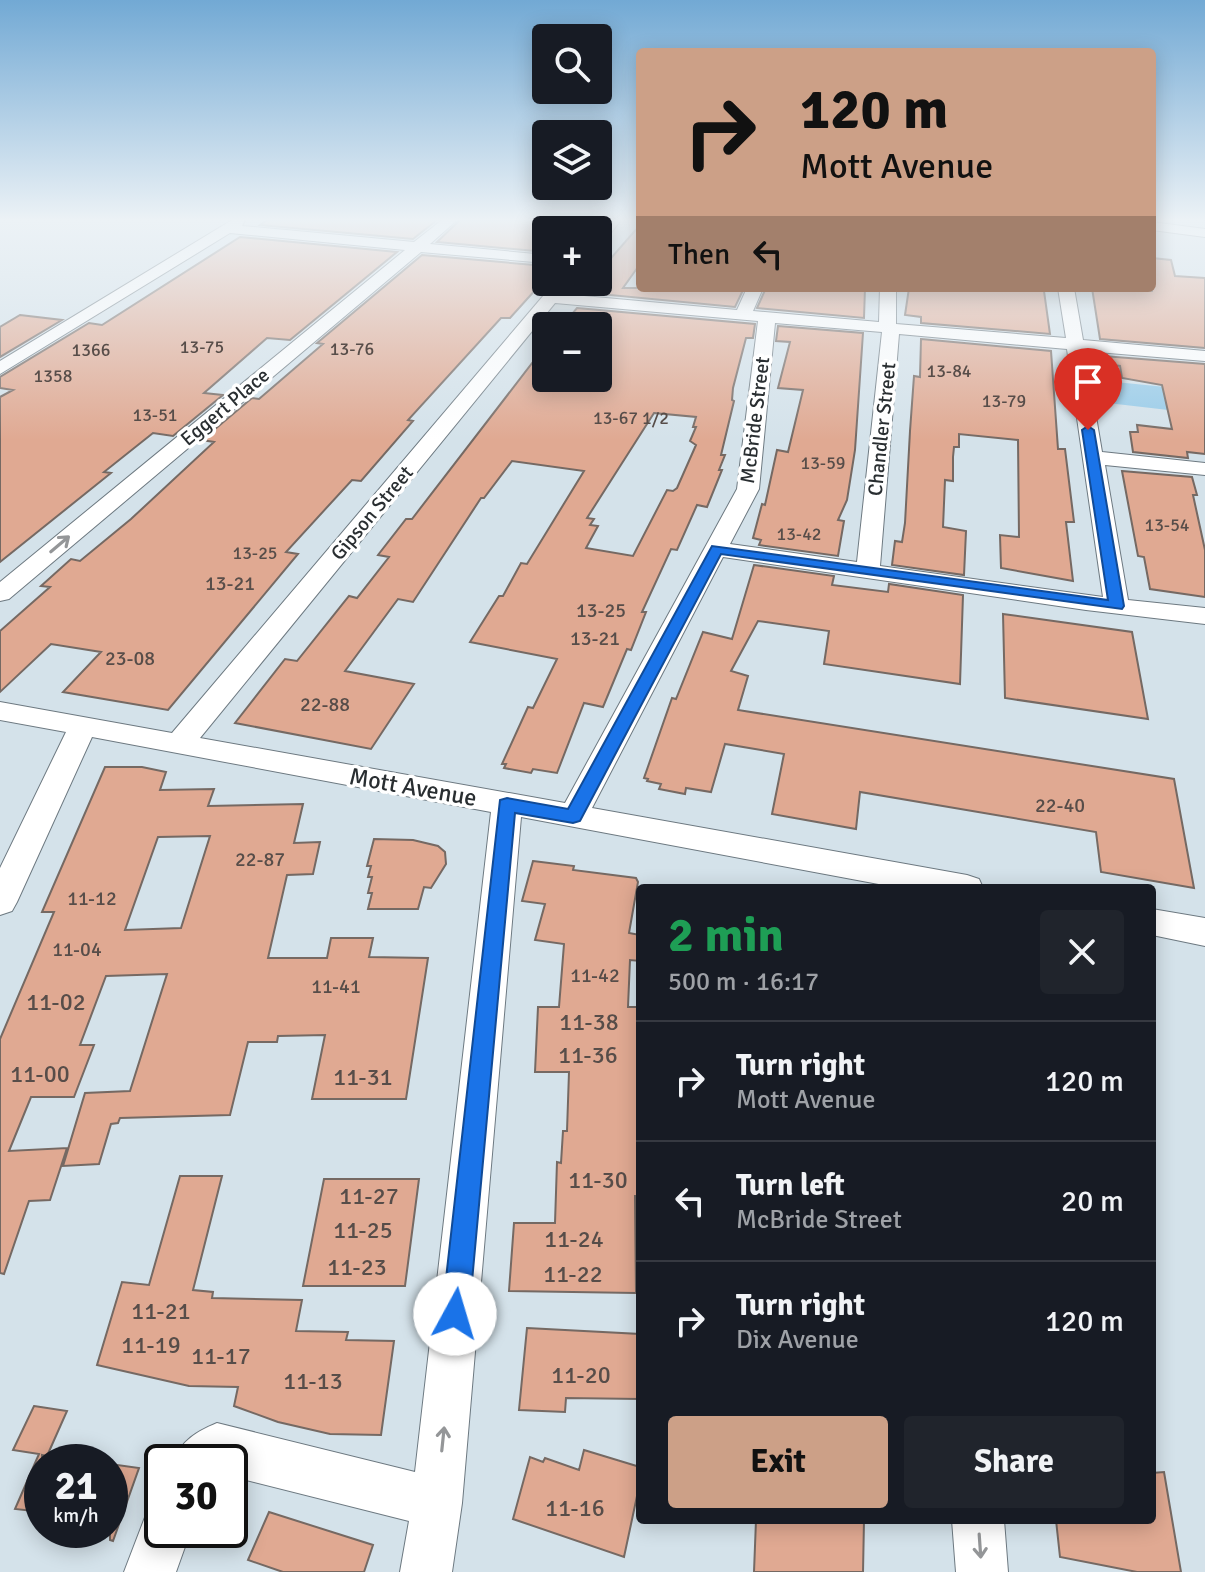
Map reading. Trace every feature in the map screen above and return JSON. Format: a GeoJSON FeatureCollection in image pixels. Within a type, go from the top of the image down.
{"type":"FeatureCollection","features":[{"type":"Feature","properties":{"kind":"street"},"geometry":{"type":"LineString","coordinates":[[0,369],[122,293]]}},
{"type":"Feature","properties":{"kind":"street","name":"Eggert Place"},"geometry":{"type":"LineString","coordinates":[[0,594],[361,293]]}},
{"type":"Feature","properties":{"kind":"street","name":"McBride Street"},"geometry":{"type":"LineString","coordinates":[[573,816],[752,478],[755,293]]}},
{"type":"Feature","properties":{"kind":"street","name":"Chandler Street"},"geometry":{"type":"LineString","coordinates":[[868,571],[891,336],[888,293]]}},
{"type":"Feature","properties":{"kind":"street"},"geometry":{"type":"LineString","coordinates":[[1067,293],[1117,606]]}},
{"type":"Feature","properties":{"kind":"street","name":"Gipson Street"},"geometry":{"type":"LineString","coordinates":[[179,744],[552,296]]}},
{"type":"Feature","properties":{"kind":"street"},"geometry":{"type":"LineString","coordinates":[[603,296],[755,316],[1205,356]]}},
{"type":"Feature","properties":{"kind":"street"},"geometry":{"type":"LineString","coordinates":[[1092,457],[1205,469]]}},
{"type":"Feature","properties":{"kind":"street"},"geometry":{"type":"LineString","coordinates":[[717,549],[1205,616]]}},
{"type":"Feature","properties":{"kind":"street","name":"Mott Avenue"},"geometry":{"type":"LineString","coordinates":[[0,711],[927,884]]}},
{"type":"Feature","properties":{"kind":"street"},"geometry":{"type":"LineString","coordinates":[[0,902],[83,726]]}},
{"type":"Feature","properties":{"kind":"street"},"geometry":{"type":"LineString","coordinates":[[426,1572],[437,1503],[507,804]]}},
{"type":"Feature","properties":{"kind":"street"},"geometry":{"type":"LineString","coordinates":[[1156,923],[1205,932]]}},
{"type":"Feature","properties":{"kind":"street"},"geometry":{"type":"LineString","coordinates":[[248,1456],[437,1503]]}},
{"type":"Feature","properties":{"kind":"street"},"geometry":{"type":"LineString","coordinates":[[978,1524],[982,1572]]}},
{"type":"Feature","properties":{"kind":"street"},"geometry":{"type":"LineString","coordinates":[[150,1572],[159,1548]]}},
{"type":"Feature","properties":{"kind":"shaded area"},"geometry":{"type":"Polygon","coordinates":[[[1095,380],[1196,390],[1203,414],[1099,402],[1095,380]]]}},
{"type":"Feature","properties":{"kind":"building"},"geometry":{"type":"Polygon","coordinates":[[[152,293],[347,293],[290,340],[267,338],[204,393],[223,395],[173,436],[153,433],[104,472],[111,473],[0,562],[0,397],[13,390],[0,388],[0,377],[89,323],[102,325],[152,293]]]}},
{"type":"Feature","properties":{"kind":"building"},"geometry":{"type":"Polygon","coordinates":[[[376,293],[532,293],[510,318],[501,318],[408,420],[413,421],[361,481],[352,480],[286,552],[298,554],[168,710],[63,692],[101,652],[51,644],[0,692],[0,631],[50,587],[41,586],[71,559],[80,561],[131,519],[214,442],[202,440],[252,398],[259,399],[323,344],[317,343],[376,293]]]}},
{"type":"Feature","properties":{"kind":"building"},"geometry":{"type":"Polygon","coordinates":[[[612,293],[741,293],[735,307],[612,295],[612,293]]]}},
{"type":"Feature","properties":{"kind":"building"},"geometry":{"type":"Polygon","coordinates":[[[764,293],[865,293],[864,318],[757,308],[764,293]]]}},
{"type":"Feature","properties":{"kind":"building"},"geometry":{"type":"Polygon","coordinates":[[[908,293],[1044,293],[1050,334],[921,323],[921,317],[905,315],[908,293]]]}},
{"type":"Feature","properties":{"kind":"building"},"geometry":{"type":"Polygon","coordinates":[[[1093,293],[1205,293],[1205,348],[1100,339],[1093,293]]]}},
{"type":"Feature","properties":{"kind":"building"},"geometry":{"type":"Polygon","coordinates":[[[577,308],[755,324],[753,338],[746,338],[733,388],[734,401],[721,455],[725,455],[719,470],[722,470],[707,507],[697,505],[677,550],[671,549],[642,612],[646,612],[631,650],[627,649],[603,707],[584,703],[557,773],[533,769],[531,773],[504,768],[506,764],[502,764],[528,707],[533,708],[557,659],[470,642],[499,596],[503,596],[521,563],[527,564],[584,471],[512,461],[481,498],[413,602],[398,599],[345,671],[414,684],[371,749],[235,723],[285,659],[297,661],[349,596],[357,598],[389,557],[378,555],[406,519],[412,519],[532,363],[532,392],[612,392],[612,312],[574,312],[577,308]],[[654,413],[587,518],[594,519],[590,525],[598,526],[586,548],[633,556],[667,490],[677,488],[696,445],[690,441],[696,427],[693,427],[696,417],[654,413]]]}},
{"type":"Feature","properties":{"kind":"building"},"geometry":{"type":"Polygon","coordinates":[[[20,315],[62,320],[0,357],[0,327],[20,315]]]}},
{"type":"Feature","properties":{"kind":"building"},"geometry":{"type":"Polygon","coordinates":[[[778,326],[863,333],[855,450],[847,500],[838,520],[844,521],[838,556],[759,545],[761,540],[753,538],[762,504],[765,505],[777,450],[788,452],[803,390],[778,388],[790,342],[776,341],[778,326]]]}},
{"type":"Feature","properties":{"kind":"building"},"geometry":{"type":"Polygon","coordinates":[[[921,339],[1051,351],[1058,449],[1065,449],[1074,522],[1066,522],[1073,581],[1001,568],[1000,535],[1019,537],[1018,440],[959,434],[959,447],[954,447],[953,481],[945,480],[943,527],[966,531],[964,575],[892,565],[895,541],[902,542],[905,523],[914,376],[920,377],[921,339]]]}},
{"type":"Feature","properties":{"kind":"building"},"geometry":{"type":"Polygon","coordinates":[[[1103,356],[1205,364],[1205,454],[1187,452],[1188,458],[1133,452],[1130,432],[1138,432],[1137,425],[1172,429],[1162,385],[1122,378],[1120,366],[1105,364],[1103,356]]]}},
{"type":"Feature","properties":{"kind":"building"},"geometry":{"type":"Polygon","coordinates":[[[1122,471],[1192,477],[1205,550],[1205,597],[1150,589],[1144,557],[1138,556],[1122,471]]]}},
{"type":"Feature","properties":{"kind":"building"},"geometry":{"type":"Polygon","coordinates":[[[754,565],[834,576],[832,585],[888,592],[889,584],[963,595],[960,684],[824,664],[829,631],[758,621],[731,671],[748,676],[738,710],[1174,779],[1194,888],[1101,872],[1096,832],[860,792],[856,829],[772,814],[784,754],[725,744],[711,792],[686,788],[685,794],[659,789],[661,784],[647,781],[644,778],[672,698],[676,699],[703,632],[732,639],[754,565]]]}},
{"type":"Feature","properties":{"kind":"building"},"geometry":{"type":"Polygon","coordinates":[[[1003,614],[1132,632],[1148,719],[1005,698],[1003,614]]]}},
{"type":"Feature","properties":{"kind":"building"},"geometry":{"type":"Polygon","coordinates":[[[105,767],[142,767],[166,772],[160,790],[214,789],[208,806],[303,804],[294,843],[320,842],[313,874],[287,875],[268,958],[327,958],[331,938],[373,938],[369,957],[428,958],[406,1099],[312,1099],[325,1035],[278,1036],[277,1042],[248,1042],[230,1115],[120,1118],[118,1123],[111,1124],[99,1164],[63,1166],[85,1093],[130,1091],[167,974],[106,976],[80,1045],[94,1045],[74,1097],[31,1097],[9,1151],[67,1148],[50,1200],[29,1201],[4,1274],[0,1273],[0,1039],[54,912],[42,912],[105,767]],[[210,836],[158,837],[125,930],[181,928],[210,836]]]}},
{"type":"Feature","properties":{"kind":"building"},"geometry":{"type":"Polygon","coordinates":[[[374,839],[413,840],[438,846],[445,852],[446,864],[431,888],[424,887],[418,909],[368,909],[372,877],[368,877],[371,866],[367,866],[374,839]]]}},
{"type":"Feature","properties":{"kind":"building"},"geometry":{"type":"Polygon","coordinates":[[[533,861],[636,878],[638,882],[629,933],[636,934],[636,961],[630,960],[628,1007],[636,1007],[636,1293],[509,1291],[514,1223],[555,1223],[557,1162],[561,1163],[563,1131],[567,1131],[569,1072],[535,1072],[538,1007],[559,1007],[564,944],[535,940],[545,904],[522,901],[533,861]]]}},
{"type":"Feature","properties":{"kind":"building"},"geometry":{"type":"Polygon","coordinates":[[[180,1176],[222,1176],[193,1290],[213,1292],[212,1298],[302,1300],[296,1331],[348,1332],[346,1340],[394,1341],[381,1435],[330,1434],[278,1422],[234,1406],[238,1387],[189,1386],[97,1365],[122,1282],[149,1285],[180,1176]]]}},
{"type":"Feature","properties":{"kind":"building"},"geometry":{"type":"Polygon","coordinates":[[[324,1179],[419,1179],[405,1286],[303,1286],[324,1179]]]}},
{"type":"Feature","properties":{"kind":"building"},"geometry":{"type":"Polygon","coordinates":[[[527,1328],[636,1334],[636,1399],[566,1398],[565,1412],[519,1410],[527,1328]]]}},
{"type":"Feature","properties":{"kind":"building"},"geometry":{"type":"Polygon","coordinates":[[[34,1406],[67,1411],[52,1444],[24,1444],[24,1452],[13,1450],[34,1406]]]}},
{"type":"Feature","properties":{"kind":"building"},"geometry":{"type":"Polygon","coordinates":[[[584,1450],[636,1466],[636,1501],[624,1557],[513,1519],[530,1457],[543,1462],[545,1458],[579,1470],[584,1450]]]}},
{"type":"Feature","properties":{"kind":"building"},"geometry":{"type":"Polygon","coordinates":[[[128,1466],[139,1468],[128,1499],[128,1466]]]}},
{"type":"Feature","properties":{"kind":"building"},"geometry":{"type":"Polygon","coordinates":[[[1164,1472],[1181,1572],[1137,1572],[1060,1557],[1056,1524],[1156,1524],[1156,1473],[1164,1472]]]}},
{"type":"Feature","properties":{"kind":"building"},"geometry":{"type":"Polygon","coordinates":[[[24,1488],[24,1510],[15,1509],[24,1488]]]}},
{"type":"Feature","properties":{"kind":"building"},"geometry":{"type":"Polygon","coordinates":[[[269,1512],[373,1545],[364,1572],[283,1572],[248,1560],[269,1512]]]}},
{"type":"Feature","properties":{"kind":"building"},"geometry":{"type":"Polygon","coordinates":[[[756,1524],[864,1524],[863,1572],[754,1572],[756,1524]]]}},
{"type":"Feature","properties":{"kind":"route"},"geometry":{"type":"LineString","coordinates":[[455,1314],[507,804],[573,816],[717,549],[1117,606],[1088,430]]}}]}
